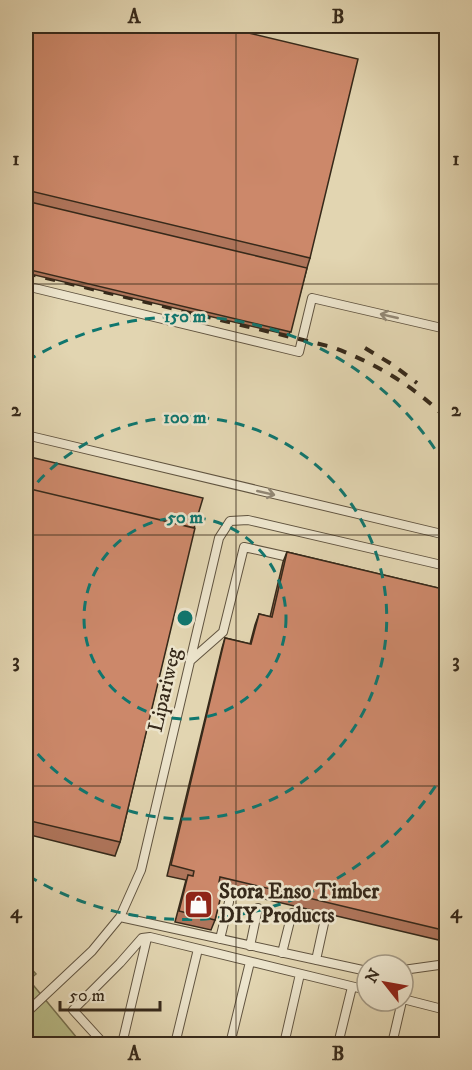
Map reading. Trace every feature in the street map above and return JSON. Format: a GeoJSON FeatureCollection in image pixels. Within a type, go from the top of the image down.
{"type":"FeatureCollection","features":[{"type":"Feature","properties":{"kind":"lane"},"geometry":{"type":"LineString","coordinates":[[26,286],[299,352],[312,298],[447,329]]}},
{"type":"Feature","properties":{"kind":"lane"},"geometry":{"type":"LineString","coordinates":[[26,435],[447,536]]}},
{"type":"Feature","properties":{"kind":"lane","name":"Lipariweg"},"geometry":{"type":"LineString","coordinates":[[26,1013],[92,951],[120,917],[141,870],[219,538],[230,521],[248,519],[447,566]]}},
{"type":"Feature","properties":{"kind":"lane"},"geometry":{"type":"LineString","coordinates":[[190,661],[223,632],[244,546],[300,560]]}},
{"type":"Feature","properties":{"kind":"lane"},"geometry":{"type":"LineString","coordinates":[[220,939],[229,902]]}},
{"type":"Feature","properties":{"kind":"lane"},"geometry":{"type":"LineString","coordinates":[[250,946],[258,908]]}},
{"type":"Feature","properties":{"kind":"lane"},"geometry":{"type":"LineString","coordinates":[[282,953],[292,913]]}},
{"type":"Feature","properties":{"kind":"lane"},"geometry":{"type":"LineString","coordinates":[[120,917],[355,968]]}},
{"type":"Feature","properties":{"kind":"lane"},"geometry":{"type":"LineString","coordinates":[[316,960],[325,920]]}},
{"type":"Feature","properties":{"kind":"lane"},"geometry":{"type":"LineString","coordinates":[[104,1044],[73,1010],[120,963],[141,938],[198,949],[355,988]]}},
{"type":"Feature","properties":{"kind":"lane"},"geometry":{"type":"LineString","coordinates":[[122,1044],[147,938]]}},
{"type":"Feature","properties":{"kind":"lane"},"geometry":{"type":"LineString","coordinates":[[175,1044],[198,949]]}},
{"type":"Feature","properties":{"kind":"lane"},"geometry":{"type":"LineString","coordinates":[[230,1044],[250,962]]}},
{"type":"Feature","properties":{"kind":"lane"},"geometry":{"type":"LineString","coordinates":[[415,968],[447,964]]}},
{"type":"Feature","properties":{"kind":"lane"},"geometry":{"type":"LineString","coordinates":[[284,1044],[300,974]]}},
{"type":"Feature","properties":{"kind":"lane"},"geometry":{"type":"LineString","coordinates":[[338,1044],[352,987]]}},
{"type":"Feature","properties":{"kind":"lane"},"geometry":{"type":"LineString","coordinates":[[415,1003],[447,1010]]}},
{"type":"Feature","properties":{"kind":"lane"},"geometry":{"type":"LineString","coordinates":[[392,1044],[399,1013]]}},
{"type":"Feature","properties":{"kind":"green space"},"geometry":{"type":"Polygon","coordinates":[[[26,963],[36,974],[29,980],[82,1044],[26,1044],[26,963]]]}},
{"type":"Feature","properties":{"kind":"building"},"geometry":{"type":"Polygon","coordinates":[[[26,26],[219,26],[358,59],[310,258],[26,190],[26,26]]]}},
{"type":"Feature","properties":{"kind":"building"},"geometry":{"type":"Polygon","coordinates":[[[26,201],[307,268],[291,332],[26,269],[26,201]]]}},
{"type":"Feature","properties":{"kind":"building"},"geometry":{"type":"Polygon","coordinates":[[[26,456],[203,498],[194,528],[26,488],[26,456]]]}},
{"type":"Feature","properties":{"kind":"building"},"geometry":{"type":"Polygon","coordinates":[[[26,488],[195,528],[120,842],[26,820],[26,488]]]}},
{"type":"Feature","properties":{"kind":"building"},"geometry":{"type":"Polygon","coordinates":[[[287,552],[447,590],[447,931],[220,877],[219,882],[224,884],[215,920],[179,911],[188,875],[193,876],[194,871],[171,865],[225,638],[251,644],[259,614],[272,617],[287,552]]]}},
{"type":"Feature","properties":{"kind":"railway"},"geometry":{"type":"LineString","coordinates":[[26,273],[332,347],[363,360],[393,377],[434,406],[446,418]]}},
{"type":"Feature","properties":{"kind":"railway"},"geometry":{"type":"LineString","coordinates":[[365,348],[417,383]]}},
{"type":"Feature","properties":{"kind":"place","name":"Stora Enso Timber DIY Products"},"geometry":{"type":"Point","coordinates":[198,904]}}]}
